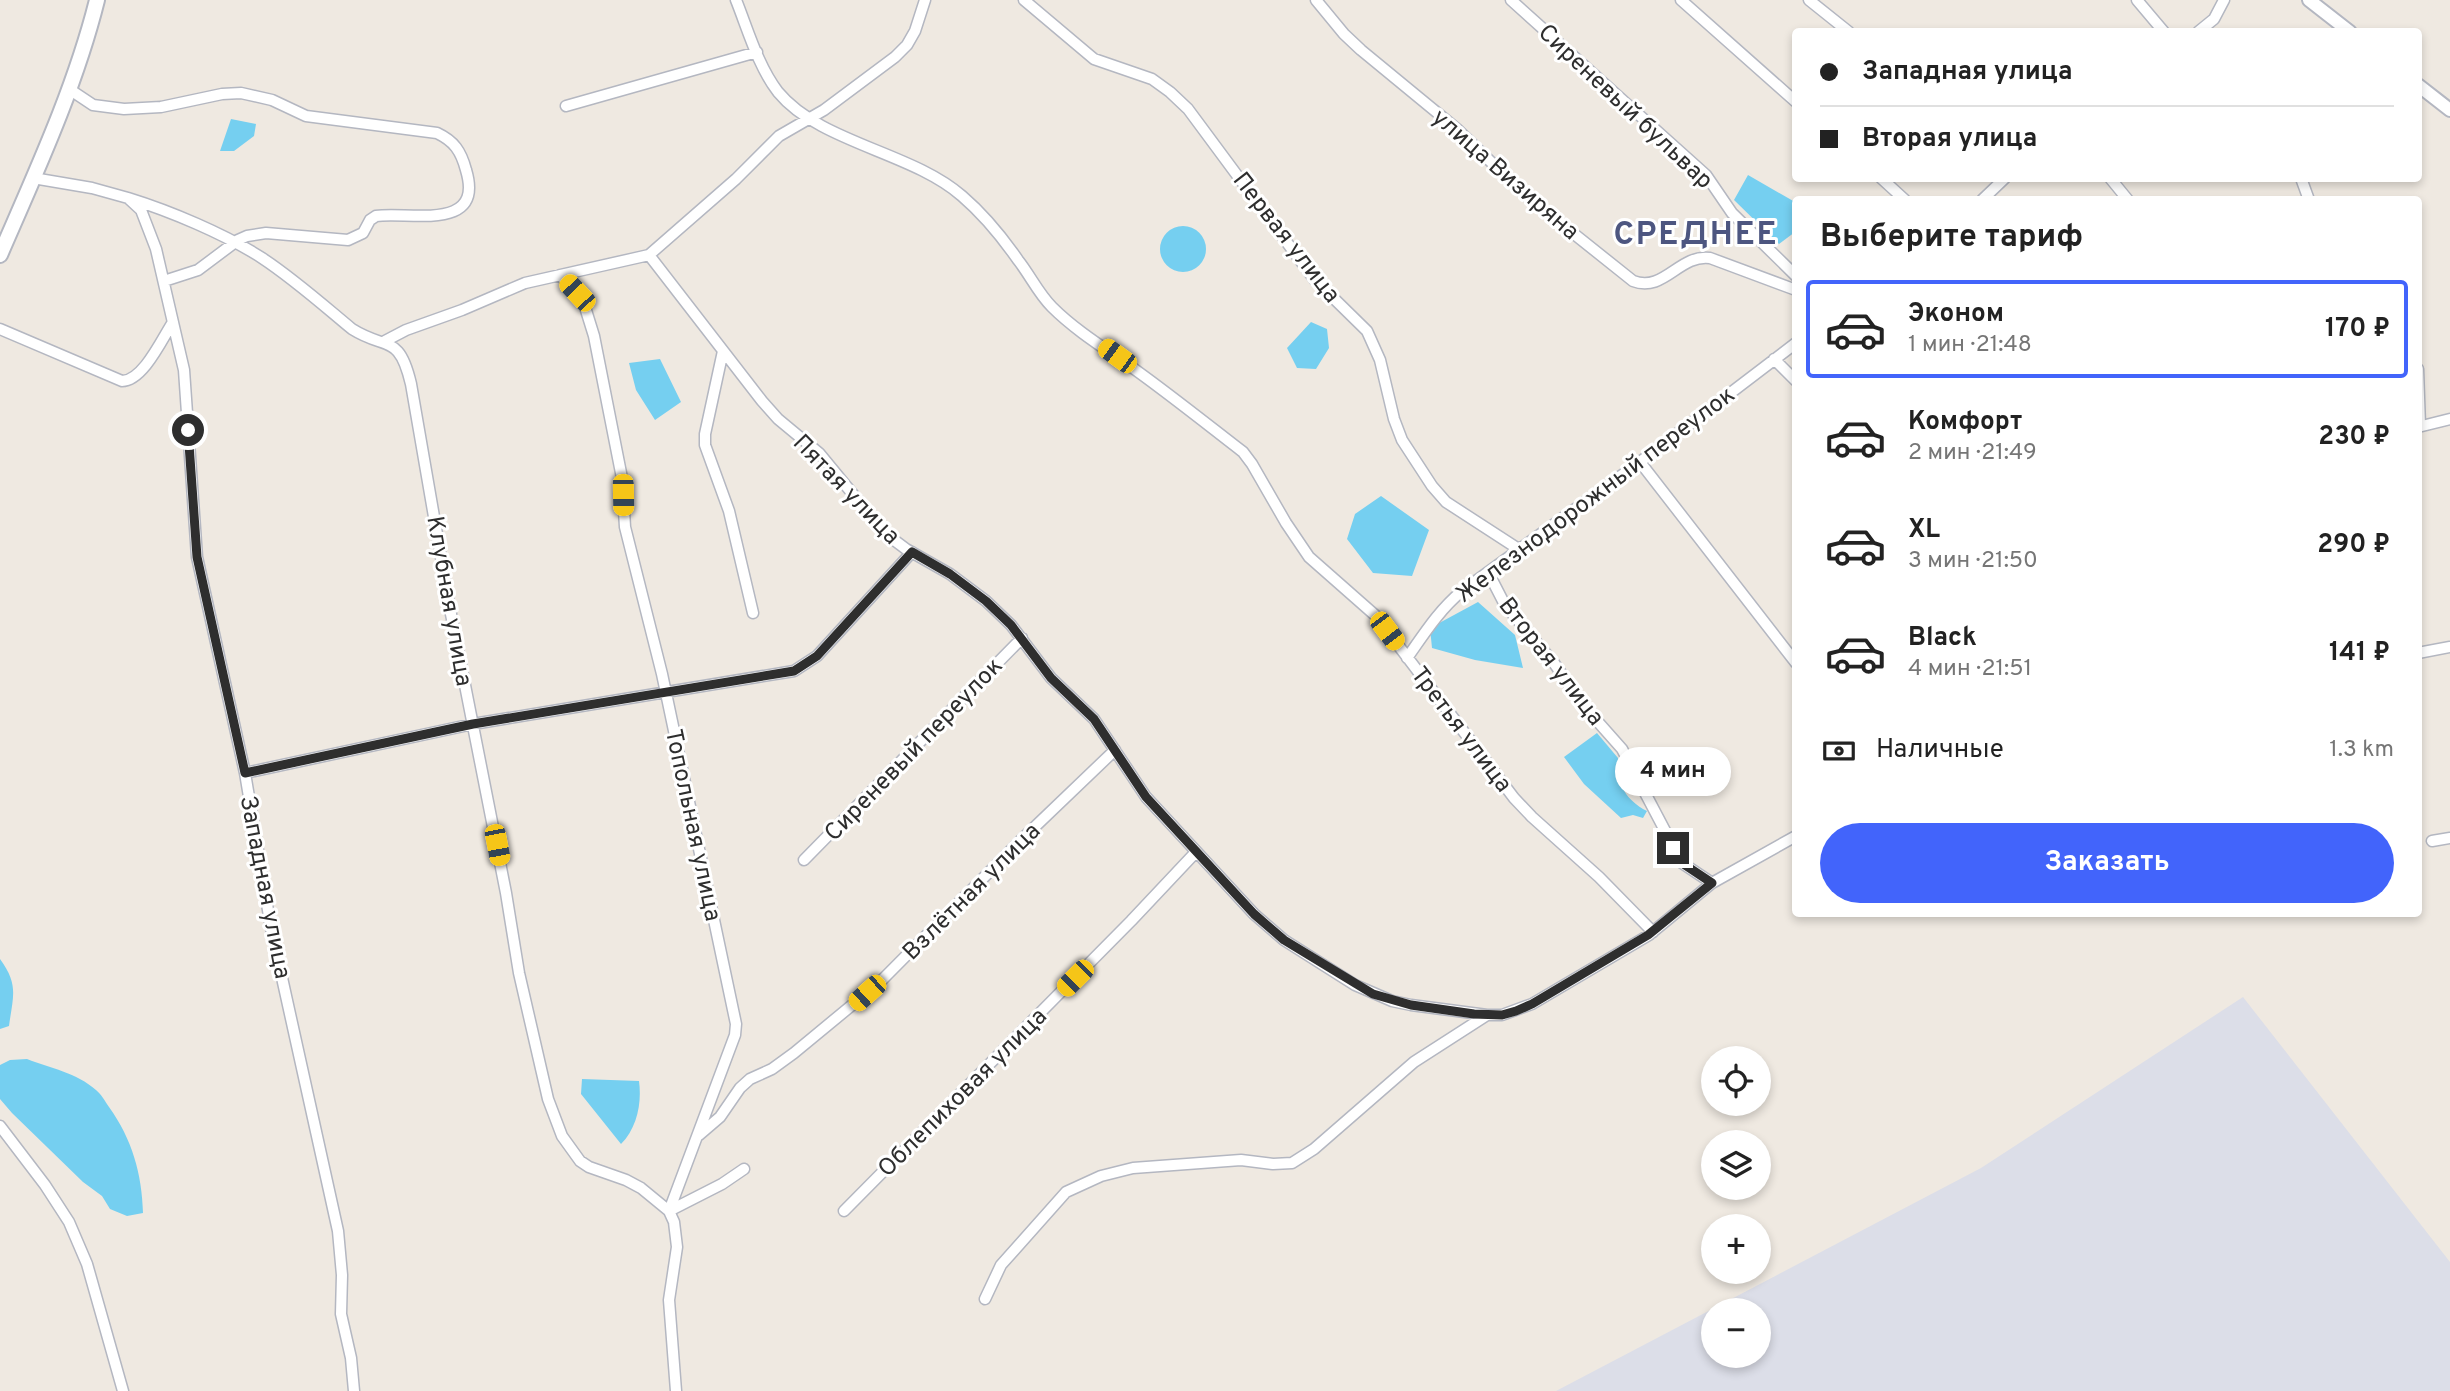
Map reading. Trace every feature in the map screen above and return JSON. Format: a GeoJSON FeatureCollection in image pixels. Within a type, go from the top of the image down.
{"type":"FeatureCollection","features":[{"type":"Feature","properties":{"kind":"main road"},"geometry":{"type":"LineString","coordinates":[[0,255],[69,89],[97,0]]}},
{"type":"Feature","properties":{"kind":"street","name":"Третья улица"},"geometry":{"type":"LineString","coordinates":[[736,0],[757,52],[778,91],[793,106],[810,119],[921,170],[960,193],[998,234],[1061,316],[1243,452],[1297,542],[1309,557],[1363,603],[1514,798],[1599,877],[1653,932]]}},
{"type":"Feature","properties":{"kind":"street"},"geometry":{"type":"LineString","coordinates":[[914,0],[921,14]]}},
{"type":"Feature","properties":{"kind":"street"},"geometry":{"type":"LineString","coordinates":[[33,178],[99,190],[171,213],[234,243],[278,269],[352,329],[362,335],[385,341],[406,330],[525,283],[649,255],[736,180],[779,136],[810,119],[907,46],[925,0]]}},
{"type":"Feature","properties":{"kind":"street","name":"Первая улица"},"geometry":{"type":"LineString","coordinates":[[1024,0],[1094,59],[1152,79],[1188,109],[1314,279],[1367,331],[1377,352],[1402,440],[1432,486],[1447,502],[1520,550]]}},
{"type":"Feature","properties":{"kind":"street","name":"улица Визиряна"},"geometry":{"type":"LineString","coordinates":[[1316,0],[1361,50],[1457,129],[1524,194],[1633,281],[1643,285],[1653,284],[1680,265],[1700,257],[1710,258],[1792,289]]}},
{"type":"Feature","properties":{"kind":"street","name":"Сиреневый бульвар"},"geometry":{"type":"LineString","coordinates":[[1511,0],[1706,175],[1732,213],[1792,272]]}},
{"type":"Feature","properties":{"kind":"street"},"geometry":{"type":"LineString","coordinates":[[1681,0],[1792,98]]}},
{"type":"Feature","properties":{"kind":"street"},"geometry":{"type":"LineString","coordinates":[[1809,0],[1844,28]]}},
{"type":"Feature","properties":{"kind":"street"},"geometry":{"type":"LineString","coordinates":[[2137,0],[2161,28]]}},
{"type":"Feature","properties":{"kind":"street"},"geometry":{"type":"LineString","coordinates":[[2202,28],[2214,19],[2224,0]]}},
{"type":"Feature","properties":{"kind":"street"},"geometry":{"type":"LineString","coordinates":[[2309,0],[2345,28]]}},
{"type":"Feature","properties":{"kind":"street"},"geometry":{"type":"LineString","coordinates":[[566,106],[757,52]]}},
{"type":"Feature","properties":{"kind":"street"},"geometry":{"type":"LineString","coordinates":[[2422,88],[2450,110]]}},
{"type":"Feature","properties":{"kind":"street"},"geometry":{"type":"LineString","coordinates":[[69,89],[93,105],[124,109],[161,107],[222,94],[241,93],[272,100],[306,116],[422,129],[450,139],[458,149],[469,177],[469,188],[466,201],[447,214],[434,217],[376,216],[370,220],[363,233],[348,240],[266,233],[247,236],[198,270],[164,281]]}},
{"type":"Feature","properties":{"kind":"street"},"geometry":{"type":"LineString","coordinates":[[1885,182],[1901,196]]}},
{"type":"Feature","properties":{"kind":"street"},"geometry":{"type":"LineString","coordinates":[[1986,196],[2001,182]]}},
{"type":"Feature","properties":{"kind":"street"},"geometry":{"type":"LineString","coordinates":[[2113,182],[2125,196]]}},
{"type":"Feature","properties":{"kind":"street","name":"Западная улица"},"geometry":{"type":"LineString","coordinates":[[128,198],[141,210],[146,221],[164,281],[186,387],[197,557],[245,773],[267,906],[338,1231],[342,1275],[341,1314],[351,1358],[354,1391]]}},
{"type":"Feature","properties":{"kind":"street","name":"Пятая улица"},"geometry":{"type":"LineString","coordinates":[[649,255],[778,419],[819,453],[880,527],[912,552],[950,574],[999,613],[1022,638],[1051,678],[1094,719],[1146,797],[1269,928],[1373,994],[1411,1005],[1487,1015]]}},
{"type":"Feature","properties":{"kind":"street","name":"Топольная улица"},"geometry":{"type":"LineString","coordinates":[[560,275],[577,293],[585,307],[594,336],[622,478],[625,527],[666,692],[736,1024],[735,1035],[669,1211]]}},
{"type":"Feature","properties":{"kind":"street"},"geometry":{"type":"LineString","coordinates":[[0,329],[122,381],[128,381],[140,373],[173,323]]}},
{"type":"Feature","properties":{"kind":"street","name":"Клубная улица"},"geometry":{"type":"LineString","coordinates":[[385,341],[394,346],[402,356],[411,384],[450,610],[519,972],[555,1120],[562,1136],[580,1161],[589,1167],[626,1180],[669,1211]]}},
{"type":"Feature","properties":{"kind":"street","name":"Железнодорожный переулок"},"geometry":{"type":"LineString","coordinates":[[1407,658],[1446,604],[1640,462],[1792,346]]}},
{"type":"Feature","properties":{"kind":"street"},"geometry":{"type":"LineString","coordinates":[[723,351],[707,423],[705,445],[735,533],[753,613]]}},
{"type":"Feature","properties":{"kind":"street"},"geometry":{"type":"LineString","coordinates":[[1774,359],[1792,377]]}},
{"type":"Feature","properties":{"kind":"street"},"geometry":{"type":"LineString","coordinates":[[2422,425],[2450,419]]}},
{"type":"Feature","properties":{"kind":"street"},"geometry":{"type":"LineString","coordinates":[[1640,462],[1792,658]]}},
{"type":"Feature","properties":{"kind":"street"},"geometry":{"type":"LineString","coordinates":[[245,773],[473,724],[777,674],[807,665],[912,552]]}},
{"type":"Feature","properties":{"kind":"street","name":"Вторая улица"},"geometry":{"type":"LineString","coordinates":[[1488,572],[1505,604],[1554,663],[1583,705],[1622,749],[1682,863],[1712,883]]}},
{"type":"Feature","properties":{"kind":"street","name":"Сиреневый переулок"},"geometry":{"type":"LineString","coordinates":[[804,860],[1022,638]]}},
{"type":"Feature","properties":{"kind":"street"},"geometry":{"type":"LineString","coordinates":[[2422,652],[2450,647]]}},
{"type":"Feature","properties":{"kind":"street","name":"Взлётная улица"},"geometry":{"type":"LineString","coordinates":[[699,1135],[720,1117],[740,1088],[750,1079],[772,1069],[794,1053],[880,982],[1115,750]]}},
{"type":"Feature","properties":{"kind":"street"},"geometry":{"type":"LineString","coordinates":[[985,1299],[1001,1265],[1066,1192],[1101,1176],[1133,1168],[1241,1160],[1273,1164],[1292,1163],[1308,1154],[1414,1062],[1487,1015],[1502,1015],[1532,1004],[1653,932],[1712,883],[1792,838]]}},
{"type":"Feature","properties":{"kind":"street"},"geometry":{"type":"LineString","coordinates":[[2432,841],[2450,838]]}},
{"type":"Feature","properties":{"kind":"street","name":"Облепиховая улица"},"geometry":{"type":"LineString","coordinates":[[844,1211],[1196,852]]}},
{"type":"Feature","properties":{"kind":"street"},"geometry":{"type":"LineString","coordinates":[[0,1126],[45,1185],[69,1222],[87,1264],[123,1391]]}},
{"type":"Feature","properties":{"kind":"street"},"geometry":{"type":"LineString","coordinates":[[676,1391],[669,1300],[677,1234],[669,1211],[722,1184],[744,1169]]}},
{"type":"Feature","properties":{"kind":"shaded area"},"geometry":{"type":"Polygon","coordinates":[[[2243,997],[2450,1262],[2450,1391],[1556,1391],[1701,1315],[1701,1368],[1771,1368],[1771,1298],[1733,1298],[1760,1284],[1771,1284],[1771,1278],[1981,1168],[2243,997]]]}},
{"type":"Feature","properties":{"kind":"water"},"geometry":{"type":"Polygon","coordinates":[[[231,119],[256,124],[254,136],[234,151],[220,151],[231,119]]]}},
{"type":"Feature","properties":{"kind":"water"},"geometry":{"type":"Polygon","coordinates":[[[1748,175],[1792,200],[1792,234],[1779,244],[1734,200],[1748,175]]]}},
{"type":"Feature","properties":{"kind":"water"},"geometry":{"type":"Polygon","coordinates":[[[1183,226],[1199,233],[1206,249],[1199,265],[1183,272],[1167,265],[1160,249],[1167,233],[1183,226]]]}},
{"type":"Feature","properties":{"kind":"water"},"geometry":{"type":"Polygon","coordinates":[[[1311,322],[1327,329],[1329,348],[1316,369],[1297,368],[1287,348],[1311,322]]]}},
{"type":"Feature","properties":{"kind":"water"},"geometry":{"type":"Polygon","coordinates":[[[660,359],[681,402],[655,420],[636,390],[629,363],[660,359]]]}},
{"type":"Feature","properties":{"kind":"water"},"geometry":{"type":"Polygon","coordinates":[[[1381,496],[1429,530],[1412,576],[1373,573],[1347,539],[1355,514],[1381,496]]]}},
{"type":"Feature","properties":{"kind":"water"},"geometry":{"type":"Polygon","coordinates":[[[1478,602],[1515,635],[1523,668],[1475,660],[1432,648],[1430,628],[1478,602]]]}},
{"type":"Feature","properties":{"kind":"water"},"geometry":{"type":"Polygon","coordinates":[[[1597,733],[1618,758],[1619,775],[1627,796],[1647,811],[1643,818],[1633,815],[1621,818],[1584,784],[1564,757],[1597,733]]]}},
{"type":"Feature","properties":{"kind":"water"},"geometry":{"type":"Polygon","coordinates":[[[0,959],[10,976],[13,998],[9,1026],[0,1029],[0,959]]]}},
{"type":"Feature","properties":{"kind":"water"},"geometry":{"type":"Polygon","coordinates":[[[27,1059],[80,1079],[101,1096],[130,1144],[140,1184],[143,1213],[127,1216],[110,1209],[102,1196],[83,1182],[0,1099],[0,1065],[10,1060],[27,1059]]]}},
{"type":"Feature","properties":{"kind":"water"},"geometry":{"type":"Polygon","coordinates":[[[582,1079],[639,1081],[637,1115],[621,1144],[581,1094],[582,1079]]]}},
{"type":"Feature","properties":{"kind":"district","name":"СРЕДНЕЕ"},"geometry":{"type":"Point","coordinates":[1696,233]}},
{"type":"Feature","properties":{"kind":"route"},"geometry":{"type":"LineString","coordinates":[[188,430],[197,557],[245,773],[473,724],[794,671],[817,656],[912,552],[950,574],[986,601],[1011,625],[1051,678],[1094,719],[1146,797],[1254,914],[1284,940],[1373,994],[1411,1005],[1487,1015],[1502,1015],[1532,1004],[1648,935],[1712,883],[1682,863],[1673,848]]}}]}
